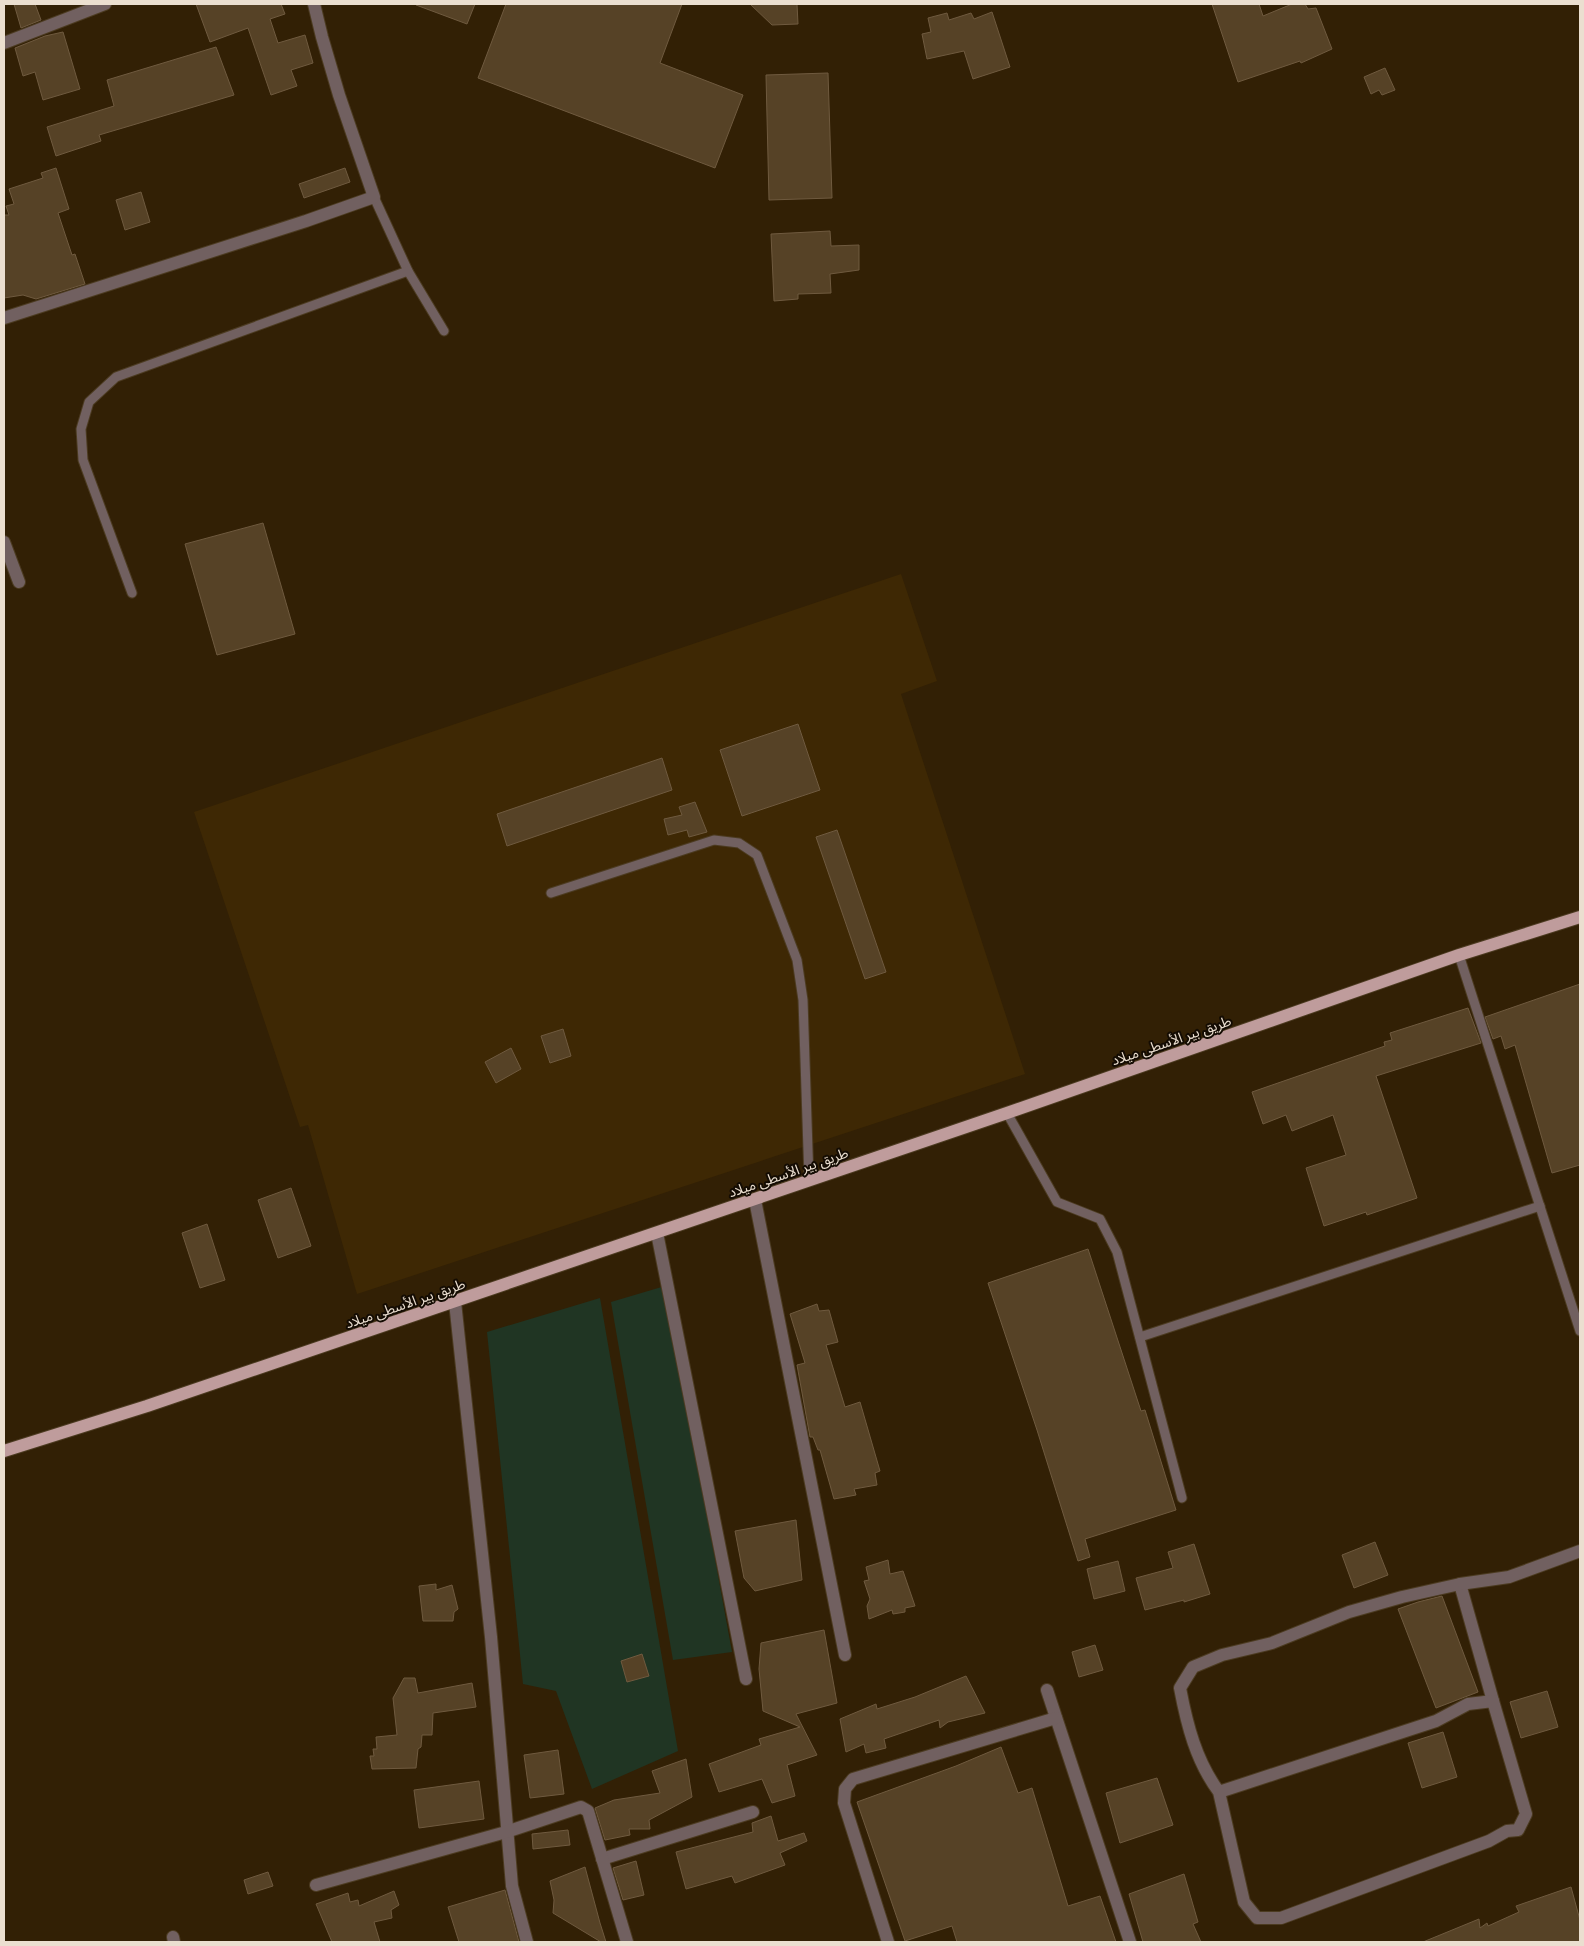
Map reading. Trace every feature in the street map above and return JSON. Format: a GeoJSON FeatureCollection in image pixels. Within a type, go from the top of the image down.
{"type":"FeatureCollection","features":[{"type":"Feature","properties":{"kind":"main road","name":"طريق بير الأسطى ميلاد"},"geometry":{"type":"LineString","coordinates":[[4,1451],[147,1406],[455,1302],[1459,956],[1580,917]]}},
{"type":"Feature","properties":{"kind":"street"},"geometry":{"type":"LineString","coordinates":[[4,318],[306,221],[374,197],[339,95],[314,4]]}},
{"type":"Feature","properties":{"kind":"street"},"geometry":{"type":"LineString","coordinates":[[4,43],[98,5]]}},
{"type":"Feature","properties":{"kind":"street"},"geometry":{"type":"LineString","coordinates":[[4,542],[19,582]]}},
{"type":"Feature","properties":{"kind":"street"},"geometry":{"type":"LineString","coordinates":[[755,1200],[846,1655]]}},
{"type":"Feature","properties":{"kind":"street"},"geometry":{"type":"LineString","coordinates":[[657,1233],[746,1679]]}},
{"type":"Feature","properties":{"kind":"street"},"geometry":{"type":"LineString","coordinates":[[455,1302],[491,1637],[512,1886],[527,1942]]}},
{"type":"Feature","properties":{"kind":"street"},"geometry":{"type":"LineString","coordinates":[[1460,1584],[1526,1814],[1518,1830],[1507,1832],[1488,1841],[1281,1918],[1257,1918],[1244,1902],[1218,1792],[1199,1759],[1186,1720],[1180,1688],[1193,1667],[1222,1655],[1272,1642],[1349,1612],[1402,1597],[1460,1584],[1509,1577],[1580,1552]]}},
{"type":"Feature","properties":{"kind":"street"},"geometry":{"type":"LineString","coordinates":[[1047,1690],[1130,1942]]}},
{"type":"Feature","properties":{"kind":"street"},"geometry":{"type":"LineString","coordinates":[[1218,1792],[1436,1721],[1468,1704],[1492,1700]]}},
{"type":"Feature","properties":{"kind":"street"},"geometry":{"type":"LineString","coordinates":[[888,1942],[844,1802],[845,1789],[853,1779],[1056,1718]]}},
{"type":"Feature","properties":{"kind":"street"},"geometry":{"type":"LineString","coordinates":[[316,1885],[506,1832],[581,1807],[588,1811],[627,1942]]}},
{"type":"Feature","properties":{"kind":"street"},"geometry":{"type":"LineString","coordinates":[[602,1858],[752,1812]]}},
{"type":"Feature","properties":{"kind":"lane"},"geometry":{"type":"LineString","coordinates":[[374,197],[408,270],[444,331]]}},
{"type":"Feature","properties":{"kind":"lane"},"geometry":{"type":"LineString","coordinates":[[132,593],[83,460],[81,429],[89,402],[116,377],[408,270]]}},
{"type":"Feature","properties":{"kind":"lane"},"geometry":{"type":"LineString","coordinates":[[551,893],[714,840],[740,843],[757,855],[796,960],[803,1000],[809,1180]]}},
{"type":"Feature","properties":{"kind":"lane"},"geometry":{"type":"LineString","coordinates":[[1459,956],[1580,1331]]}},
{"type":"Feature","properties":{"kind":"lane"},"geometry":{"type":"LineString","coordinates":[[1007,1113],[1057,1202],[1100,1219],[1117,1252],[1182,1498]]}},
{"type":"Feature","properties":{"kind":"lane"},"geometry":{"type":"LineString","coordinates":[[1140,1337],[1540,1206]]}},
{"type":"Feature","properties":{"kind":"shaded area"},"geometry":{"type":"Polygon","coordinates":[[[901,574],[937,681],[901,694],[1025,1074],[357,1294],[308,1125],[300,1127],[194,812],[901,574]]]}},
{"type":"Feature","properties":{"kind":"green space"},"geometry":{"type":"Polygon","coordinates":[[[665,1286],[732,1652],[673,1660],[611,1302],[665,1286]]]}},
{"type":"Feature","properties":{"kind":"green space"},"geometry":{"type":"Polygon","coordinates":[[[600,1298],[678,1751],[592,1789],[556,1691],[523,1684],[487,1332],[600,1298]]]}},
{"type":"Feature","properties":{"kind":"building"},"geometry":{"type":"Polygon","coordinates":[[[14,4],[35,4],[41,20],[21,28],[14,4]]]}},
{"type":"Feature","properties":{"kind":"building"},"geometry":{"type":"Polygon","coordinates":[[[196,4],[281,4],[285,14],[270,19],[278,43],[305,35],[313,63],[291,70],[297,86],[271,95],[248,28],[210,42],[196,4]]]}},
{"type":"Feature","properties":{"kind":"building"},"geometry":{"type":"Polygon","coordinates":[[[416,4],[475,4],[467,24],[416,4]]]}},
{"type":"Feature","properties":{"kind":"building"},"geometry":{"type":"Polygon","coordinates":[[[506,4],[682,4],[660,63],[743,95],[715,168],[478,78],[506,4]]]}},
{"type":"Feature","properties":{"kind":"building"},"geometry":{"type":"Polygon","coordinates":[[[750,4],[797,4],[798,24],[772,25],[750,4]]]}},
{"type":"Feature","properties":{"kind":"building"},"geometry":{"type":"Polygon","coordinates":[[[1212,4],[1259,4],[1263,16],[1292,4],[1305,4],[1308,9],[1316,8],[1332,49],[1301,63],[1300,61],[1238,82],[1212,4]]]}},
{"type":"Feature","properties":{"kind":"building"},"geometry":{"type":"Polygon","coordinates":[[[992,12],[1010,67],[973,79],[964,51],[927,59],[922,34],[931,32],[928,18],[947,13],[949,20],[971,13],[974,19],[992,12]]]}},
{"type":"Feature","properties":{"kind":"building"},"geometry":{"type":"Polygon","coordinates":[[[63,32],[80,89],[43,100],[35,72],[23,76],[15,48],[45,36],[63,32]]]}},
{"type":"Feature","properties":{"kind":"building"},"geometry":{"type":"Polygon","coordinates":[[[216,47],[234,95],[99,135],[101,141],[56,156],[47,127],[114,106],[107,80],[216,47]]]}},
{"type":"Feature","properties":{"kind":"building"},"geometry":{"type":"Polygon","coordinates":[[[1385,68],[1395,90],[1382,95],[1379,90],[1371,94],[1364,77],[1385,68]]]}},
{"type":"Feature","properties":{"kind":"building"},"geometry":{"type":"Polygon","coordinates":[[[828,73],[832,198],[769,200],[766,75],[828,73]]]}},
{"type":"Feature","properties":{"kind":"building"},"geometry":{"type":"Polygon","coordinates":[[[56,168],[69,209],[58,213],[72,255],[75,254],[85,284],[36,299],[23,295],[4,298],[4,215],[9,215],[6,206],[14,204],[9,189],[43,178],[41,173],[56,168]]]}},
{"type":"Feature","properties":{"kind":"building"},"geometry":{"type":"Polygon","coordinates":[[[345,168],[350,182],[304,198],[299,184],[345,168]]]}},
{"type":"Feature","properties":{"kind":"building"},"geometry":{"type":"Polygon","coordinates":[[[141,192],[150,222],[125,230],[116,200],[141,192]]]}},
{"type":"Feature","properties":{"kind":"building"},"geometry":{"type":"Polygon","coordinates":[[[830,231],[831,246],[859,245],[859,270],[830,274],[831,293],[798,294],[798,299],[774,301],[771,234],[830,231]]]}},
{"type":"Feature","properties":{"kind":"building"},"geometry":{"type":"Polygon","coordinates":[[[263,523],[295,634],[217,655],[185,544],[263,523]]]}},
{"type":"Feature","properties":{"kind":"building"},"geometry":{"type":"Polygon","coordinates":[[[798,724],[820,790],[742,816],[720,750],[798,724]]]}},
{"type":"Feature","properties":{"kind":"building"},"geometry":{"type":"Polygon","coordinates":[[[662,758],[672,790],[507,846],[497,814],[662,758]]]}},
{"type":"Feature","properties":{"kind":"building"},"geometry":{"type":"Polygon","coordinates":[[[695,802],[707,832],[689,837],[687,830],[668,835],[664,819],[682,815],[679,807],[695,802]]]}},
{"type":"Feature","properties":{"kind":"building"},"geometry":{"type":"Polygon","coordinates":[[[837,830],[886,972],[865,979],[816,837],[837,830]]]}},
{"type":"Feature","properties":{"kind":"building"},"geometry":{"type":"Polygon","coordinates":[[[1580,984],[1580,1165],[1552,1173],[1515,1045],[1505,1049],[1501,1036],[1493,1039],[1485,1017],[1580,984]]]}},
{"type":"Feature","properties":{"kind":"building"},"geometry":{"type":"Polygon","coordinates":[[[1468,1008],[1481,1043],[1376,1076],[1417,1198],[1367,1215],[1366,1212],[1324,1226],[1306,1168],[1346,1155],[1333,1115],[1292,1131],[1286,1115],[1263,1124],[1252,1092],[1385,1046],[1384,1042],[1392,1040],[1390,1033],[1468,1008]]]}},
{"type":"Feature","properties":{"kind":"building"},"geometry":{"type":"Polygon","coordinates":[[[563,1029],[571,1056],[550,1063],[541,1036],[563,1029]]]}},
{"type":"Feature","properties":{"kind":"building"},"geometry":{"type":"Polygon","coordinates":[[[511,1048],[521,1069],[496,1083],[485,1062],[511,1048]]]}},
{"type":"Feature","properties":{"kind":"building"},"geometry":{"type":"Polygon","coordinates":[[[291,1188],[311,1246],[278,1258],[258,1200],[291,1188]]]}},
{"type":"Feature","properties":{"kind":"building"},"geometry":{"type":"Polygon","coordinates":[[[207,1224],[225,1280],[200,1288],[182,1233],[207,1224]]]}},
{"type":"Feature","properties":{"kind":"building"},"geometry":{"type":"Polygon","coordinates":[[[1088,1249],[1141,1411],[1145,1410],[1176,1510],[1085,1539],[1090,1557],[1078,1561],[988,1283],[1088,1249]]]}},
{"type":"Feature","properties":{"kind":"building"},"geometry":{"type":"Polygon","coordinates":[[[817,1304],[819,1311],[829,1310],[838,1342],[826,1345],[845,1407],[860,1402],[880,1471],[875,1473],[877,1485],[854,1489],[856,1495],[834,1499],[820,1450],[818,1450],[813,1437],[810,1437],[797,1365],[805,1363],[790,1314],[817,1304]]]}},
{"type":"Feature","properties":{"kind":"building"},"geometry":{"type":"Polygon","coordinates":[[[796,1520],[802,1580],[755,1591],[744,1578],[735,1531],[796,1520]]]}},
{"type":"Feature","properties":{"kind":"building"},"geometry":{"type":"Polygon","coordinates":[[[1375,1542],[1388,1575],[1354,1588],[1342,1555],[1375,1542]]]}},
{"type":"Feature","properties":{"kind":"building"},"geometry":{"type":"Polygon","coordinates":[[[1194,1544],[1210,1594],[1184,1602],[1184,1600],[1145,1610],[1136,1578],[1173,1568],[1168,1552],[1194,1544]]]}},
{"type":"Feature","properties":{"kind":"building"},"geometry":{"type":"Polygon","coordinates":[[[888,1560],[890,1574],[903,1571],[915,1606],[905,1608],[905,1612],[893,1614],[892,1610],[869,1619],[867,1606],[870,1599],[864,1581],[869,1580],[866,1567],[888,1560]]]}},
{"type":"Feature","properties":{"kind":"building"},"geometry":{"type":"Polygon","coordinates":[[[1118,1561],[1125,1591],[1094,1599],[1087,1569],[1118,1561]]]}},
{"type":"Feature","properties":{"kind":"building"},"geometry":{"type":"Polygon","coordinates":[[[436,1584],[436,1590],[452,1585],[458,1609],[454,1612],[453,1621],[423,1621],[419,1586],[436,1584]]]}},
{"type":"Feature","properties":{"kind":"building"},"geometry":{"type":"Polygon","coordinates":[[[1442,1596],[1478,1692],[1436,1708],[1398,1609],[1442,1596]]]}},
{"type":"Feature","properties":{"kind":"building"},"geometry":{"type":"Polygon","coordinates":[[[824,1630],[837,1703],[796,1714],[817,1755],[787,1765],[795,1796],[772,1803],[762,1779],[719,1792],[709,1764],[761,1745],[759,1739],[800,1727],[763,1711],[759,1669],[761,1643],[824,1630]]]}},
{"type":"Feature","properties":{"kind":"building"},"geometry":{"type":"Polygon","coordinates":[[[1095,1645],[1103,1670],[1079,1677],[1072,1652],[1095,1645]]]}},
{"type":"Feature","properties":{"kind":"building"},"geometry":{"type":"Polygon","coordinates":[[[642,1654],[649,1676],[627,1682],[621,1661],[642,1654]]]}},
{"type":"Feature","properties":{"kind":"building"},"geometry":{"type":"Polygon","coordinates":[[[966,1676],[985,1713],[948,1722],[940,1728],[939,1720],[884,1739],[886,1748],[866,1753],[864,1744],[846,1752],[840,1719],[876,1704],[877,1709],[915,1697],[966,1676]]]}},
{"type":"Feature","properties":{"kind":"building"},"geometry":{"type":"Polygon","coordinates":[[[404,1678],[415,1678],[418,1693],[472,1683],[476,1707],[433,1713],[432,1735],[422,1735],[416,1768],[372,1769],[370,1756],[374,1756],[373,1749],[377,1749],[376,1737],[397,1735],[393,1698],[404,1678]]]}},
{"type":"Feature","properties":{"kind":"building"},"geometry":{"type":"Polygon","coordinates":[[[1547,1691],[1558,1727],[1521,1738],[1510,1702],[1547,1691]]]}},
{"type":"Feature","properties":{"kind":"building"},"geometry":{"type":"Polygon","coordinates":[[[1443,1732],[1457,1777],[1422,1788],[1408,1743],[1443,1732]]]}},
{"type":"Feature","properties":{"kind":"building"},"geometry":{"type":"Polygon","coordinates":[[[1001,1747],[1018,1793],[1032,1788],[1068,1906],[1100,1896],[1116,1942],[957,1942],[952,1926],[905,1941],[857,1802],[956,1766],[1001,1747]]]}},
{"type":"Feature","properties":{"kind":"building"},"geometry":{"type":"Polygon","coordinates":[[[558,1750],[564,1794],[530,1798],[524,1755],[558,1750]]]}},
{"type":"Feature","properties":{"kind":"building"},"geometry":{"type":"Polygon","coordinates":[[[686,1759],[692,1797],[649,1820],[650,1829],[629,1829],[630,1835],[605,1840],[595,1808],[614,1800],[660,1793],[652,1771],[686,1759]]]}},
{"type":"Feature","properties":{"kind":"building"},"geometry":{"type":"Polygon","coordinates":[[[1157,1778],[1173,1825],[1120,1843],[1106,1793],[1157,1778]]]}},
{"type":"Feature","properties":{"kind":"building"},"geometry":{"type":"Polygon","coordinates":[[[479,1781],[484,1819],[419,1828],[414,1790],[479,1781]]]}},
{"type":"Feature","properties":{"kind":"building"},"geometry":{"type":"Polygon","coordinates":[[[771,1816],[778,1841],[804,1833],[807,1841],[780,1853],[785,1865],[735,1883],[732,1876],[686,1889],[676,1852],[753,1832],[752,1823],[771,1816]]]}},
{"type":"Feature","properties":{"kind":"building"},"geometry":{"type":"Polygon","coordinates":[[[568,1830],[570,1845],[533,1849],[532,1834],[568,1830]]]}},
{"type":"Feature","properties":{"kind":"building"},"geometry":{"type":"Polygon","coordinates":[[[636,1861],[644,1895],[623,1900],[613,1868],[636,1861]]]}},
{"type":"Feature","properties":{"kind":"building"},"geometry":{"type":"Polygon","coordinates":[[[585,1867],[606,1942],[601,1942],[553,1913],[554,1900],[550,1881],[585,1867]]]}},
{"type":"Feature","properties":{"kind":"building"},"geometry":{"type":"Polygon","coordinates":[[[268,1872],[273,1886],[248,1894],[244,1880],[268,1872]]]}},
{"type":"Feature","properties":{"kind":"building"},"geometry":{"type":"Polygon","coordinates":[[[1184,1874],[1198,1922],[1193,1924],[1201,1942],[1143,1942],[1129,1894],[1184,1874]]]}},
{"type":"Feature","properties":{"kind":"building"},"geometry":{"type":"Polygon","coordinates":[[[1571,1887],[1580,1920],[1580,1942],[1423,1942],[1479,1919],[1480,1928],[1487,1923],[1488,1926],[1519,1912],[1516,1906],[1571,1887]]]}},
{"type":"Feature","properties":{"kind":"building"},"geometry":{"type":"Polygon","coordinates":[[[505,1890],[519,1942],[459,1942],[448,1907],[505,1890]]]}},
{"type":"Feature","properties":{"kind":"building"},"geometry":{"type":"Polygon","coordinates":[[[394,1891],[399,1905],[391,1910],[392,1918],[374,1922],[380,1942],[332,1942],[316,1904],[348,1893],[350,1902],[358,1900],[359,1906],[394,1891]]]}}]}
